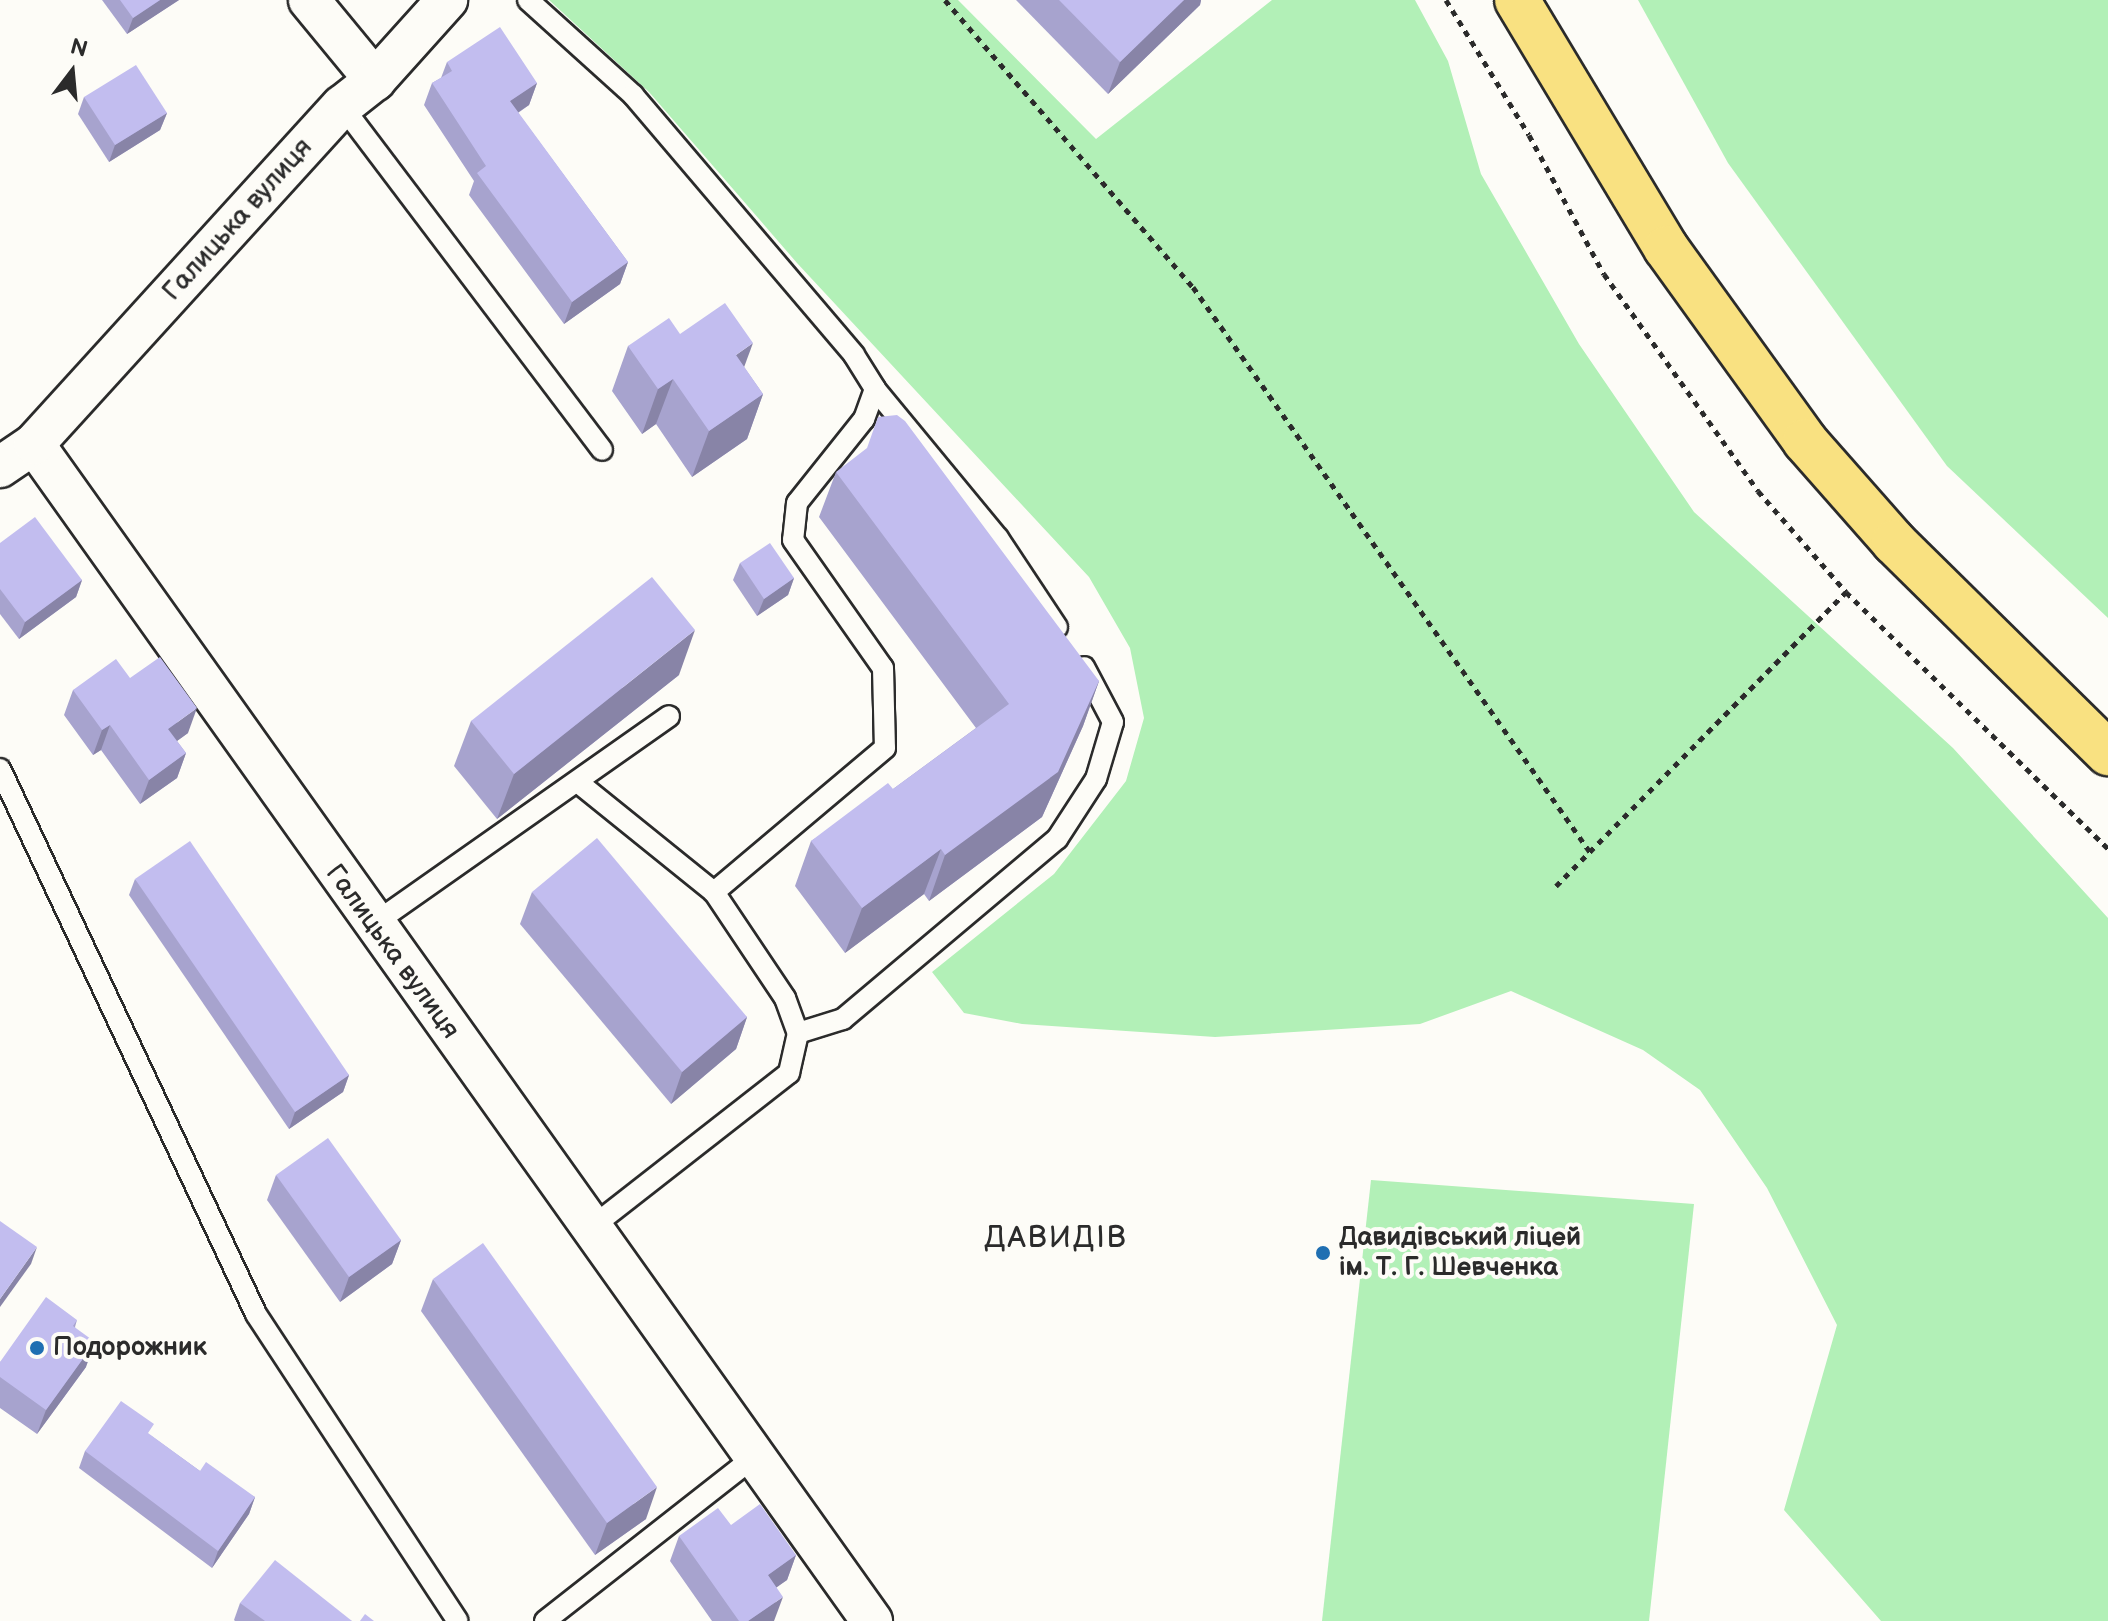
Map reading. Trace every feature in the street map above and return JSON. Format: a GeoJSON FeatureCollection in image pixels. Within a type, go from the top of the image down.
{"type":"FeatureCollection","features":[{"type":"Feature","properties":{"kind":"main road"},"geometry":{"type":"LineString","coordinates":[[1517,0],[1666,248],[1805,441],[1894,542],[2108,753]]}},
{"type":"Feature","properties":{"kind":"street"},"geometry":{"type":"LineString","coordinates":[[309,0],[375,80]]}},
{"type":"Feature","properties":{"kind":"street","name":"Галицька вулиця"},"geometry":{"type":"LineString","coordinates":[[0,467],[34,444],[342,106],[375,80],[447,0]]}},
{"type":"Feature","properties":{"kind":"street","name":"Галицька вулиця"},"geometry":{"type":"LineString","coordinates":[[34,444],[372,925],[592,1227],[872,1621]]}},
{"type":"Feature","properties":{"kind":"lane"},"geometry":{"type":"LineString","coordinates":[[528,0],[633,95],[854,355],[875,389],[998,538],[1071,647],[1113,722],[1096,779],[1057,839],[843,1019],[798,1033]]}},
{"type":"Feature","properties":{"kind":"lane"},"geometry":{"type":"LineString","coordinates":[[342,106],[602,450]]}},
{"type":"Feature","properties":{"kind":"lane"},"geometry":{"type":"LineString","coordinates":[[714,892],[885,748],[883,668],[793,540],[797,503],[864,419],[875,389]]}},
{"type":"Feature","properties":{"kind":"lane"},"geometry":{"type":"LineString","coordinates":[[372,925],[580,784],[669,716]]}},
{"type":"Feature","properties":{"kind":"lane"},"geometry":{"type":"LineString","coordinates":[[0,769],[256,1314],[458,1621]]}},
{"type":"Feature","properties":{"kind":"lane"},"geometry":{"type":"LineString","coordinates":[[580,784],[714,892],[785,998],[798,1033],[789,1073],[592,1227]]}},
{"type":"Feature","properties":{"kind":"lane"},"geometry":{"type":"LineString","coordinates":[[545,1621],[754,1457]]}},
{"type":"Feature","properties":{"kind":"path"},"geometry":{"type":"LineString","coordinates":[[945,0],[1193,287],[1590,852]]}},
{"type":"Feature","properties":{"kind":"path"},"geometry":{"type":"LineString","coordinates":[[1446,0],[1529,135],[1604,274],[1758,491],[1846,592],[2108,849]]}},
{"type":"Feature","properties":{"kind":"path"},"geometry":{"type":"LineString","coordinates":[[1556,886],[1846,592]]}},
{"type":"Feature","properties":{"kind":"green space"},"geometry":{"type":"Polygon","coordinates":[[[549,0],[958,0],[1096,139],[1272,0],[1415,0],[1448,61],[1481,174],[1579,344],[1694,512],[1953,748],[2108,918],[2108,1621],[1881,1621],[1784,1510],[1837,1325],[1767,1188],[1700,1090],[1643,1050],[1511,991],[1420,1024],[1215,1037],[1022,1024],[964,1013],[932,972],[1054,874],[1126,781],[1144,718],[1130,648],[1089,577],[797,263],[649,92],[549,0]]]}},
{"type":"Feature","properties":{"kind":"green space"},"geometry":{"type":"Polygon","coordinates":[[[1638,0],[2108,0],[2108,618],[1947,466],[1728,163],[1638,0]]]}},
{"type":"Feature","properties":{"kind":"green space"},"geometry":{"type":"Polygon","coordinates":[[[1371,1180],[1694,1204],[1649,1621],[1322,1621],[1371,1180]]]}},
{"type":"Feature","properties":{"kind":"building"},"geometry":{"type":"Polygon","coordinates":[[[120,0],[160,0],[133,18],[120,0]]]}},
{"type":"Feature","properties":{"kind":"building"},"geometry":{"type":"Polygon","coordinates":[[[1059,0],[1184,0],[1120,62],[1059,0]]]}},
{"type":"Feature","properties":{"kind":"building"},"geometry":{"type":"Polygon","coordinates":[[[500,27],[537,83],[510,101],[628,262],[572,302],[477,173],[486,166],[432,83],[452,71],[447,62],[500,27]]]}},
{"type":"Feature","properties":{"kind":"building"},"geometry":{"type":"Polygon","coordinates":[[[136,65],[167,113],[115,145],[84,97],[136,65]]]}},
{"type":"Feature","properties":{"kind":"building"},"geometry":{"type":"Polygon","coordinates":[[[725,303],[753,343],[736,355],[763,394],[709,431],[673,379],[658,389],[628,346],[669,318],[680,334],[725,303]]]}},
{"type":"Feature","properties":{"kind":"building"},"geometry":{"type":"Polygon","coordinates":[[[897,415],[905,421],[1099,681],[1058,772],[945,855],[941,849],[862,908],[811,841],[888,783],[893,789],[1009,704],[836,472],[867,448],[878,417],[897,415]]]}},
{"type":"Feature","properties":{"kind":"building"},"geometry":{"type":"Polygon","coordinates":[[[35,517],[82,580],[25,622],[0,589],[0,543],[35,517]]]}},
{"type":"Feature","properties":{"kind":"building"},"geometry":{"type":"Polygon","coordinates":[[[770,543],[794,578],[764,599],[740,563],[770,543]]]}},
{"type":"Feature","properties":{"kind":"building"},"geometry":{"type":"Polygon","coordinates":[[[652,577],[695,630],[514,774],[471,721],[652,577]]]}},
{"type":"Feature","properties":{"kind":"building"},"geometry":{"type":"Polygon","coordinates":[[[160,657],[197,708],[168,729],[186,753],[149,780],[110,725],[102,730],[73,690],[116,659],[130,678],[160,657]]]}},
{"type":"Feature","properties":{"kind":"building"},"geometry":{"type":"Polygon","coordinates":[[[597,838],[747,1017],[682,1072],[532,892],[597,838]]]}},
{"type":"Feature","properties":{"kind":"building"},"geometry":{"type":"Polygon","coordinates":[[[190,841],[349,1075],[295,1112],[135,879],[190,841]]]}},
{"type":"Feature","properties":{"kind":"building"},"geometry":{"type":"Polygon","coordinates":[[[328,1138],[401,1240],[349,1277],[276,1175],[328,1138]]]}},
{"type":"Feature","properties":{"kind":"building"},"geometry":{"type":"Polygon","coordinates":[[[0,1221],[37,1247],[0,1299],[0,1221]]]}},
{"type":"Feature","properties":{"kind":"building"},"geometry":{"type":"Polygon","coordinates":[[[483,1243],[657,1487],[607,1523],[433,1279],[483,1243]]]}},
{"type":"Feature","properties":{"kind":"building"},"geometry":{"type":"Polygon","coordinates":[[[46,1297],[77,1320],[73,1326],[95,1342],[46,1410],[0,1377],[0,1362],[46,1297]]]}},
{"type":"Feature","properties":{"kind":"building"},"geometry":{"type":"Polygon","coordinates":[[[121,1401],[154,1424],[148,1433],[200,1471],[206,1462],[255,1497],[218,1551],[85,1451],[121,1401]]]}},
{"type":"Feature","properties":{"kind":"building"},"geometry":{"type":"Polygon","coordinates":[[[760,1504],[796,1555],[768,1575],[783,1597],[748,1621],[739,1621],[679,1536],[718,1508],[731,1525],[760,1504]]]}},
{"type":"Feature","properties":{"kind":"building"},"geometry":{"type":"Polygon","coordinates":[[[275,1560],[352,1621],[265,1621],[240,1603],[275,1560]]]}},
{"type":"Feature","properties":{"kind":"building"},"geometry":{"type":"Polygon","coordinates":[[[365,1614],[374,1621],[360,1621],[365,1614]]]}},
{"type":"Feature","properties":{"kind":"place","name":"Давидівський ліцей ім. Т. Г. Шевченка"},"geometry":{"type":"Point","coordinates":[1323,1253]}},
{"type":"Feature","properties":{"kind":"place","name":"Подорожник"},"geometry":{"type":"Point","coordinates":[37,1348]}},
{"type":"Feature","properties":{"kind":"district","name":"ДАВИДІВ"},"geometry":{"type":"Point","coordinates":[1056,1238]}}]}
